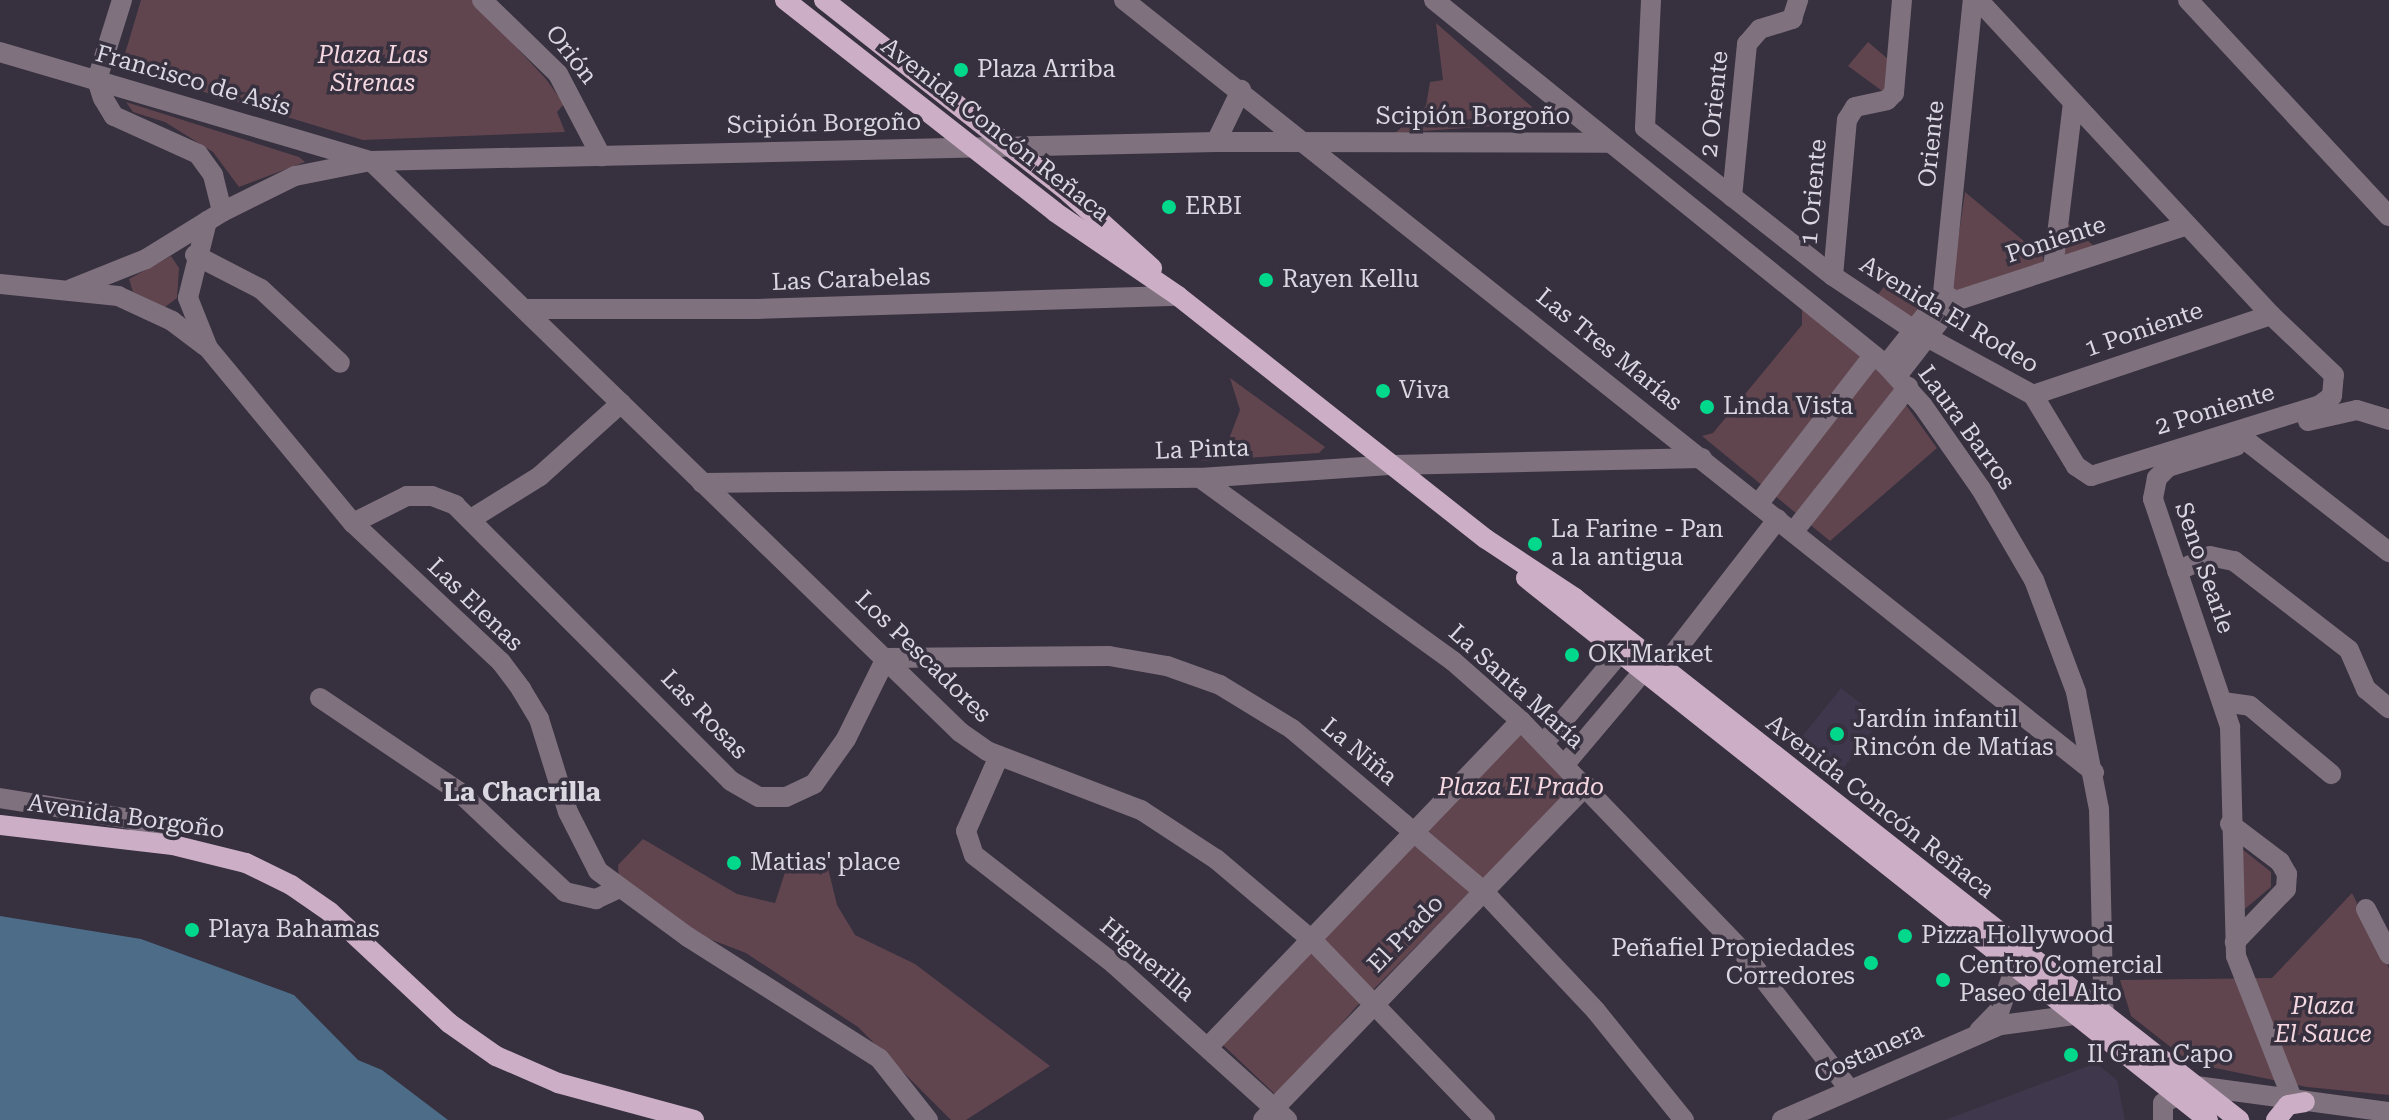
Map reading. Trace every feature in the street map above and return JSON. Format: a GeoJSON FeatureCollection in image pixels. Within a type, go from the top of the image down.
{"type":"FeatureCollection","features":[{"type":"Feature","properties":{"kind":"main road","name":"Avenida Concón Reñaca"},"geometry":{"type":"LineString","coordinates":[[785,0],[1055,212],[1178,296],[1625,648],[1663,667],[2104,1017],[2239,1120]]}},
{"type":"Feature","properties":{"kind":"main road","name":"Avenida Concón Reñaca"},"geometry":{"type":"LineString","coordinates":[[824,0],[1120,237],[1178,296]]}},
{"type":"Feature","properties":{"kind":"main road","name":"Avenida Concón Reñaca"},"geometry":{"type":"LineString","coordinates":[[1625,648],[1642,673],[2208,1120]]}},
{"type":"Feature","properties":{"kind":"main road","name":"Avenida Borgoño"},"geometry":{"type":"LineString","coordinates":[[0,825],[173,845],[223,855],[291,885],[330,912],[449,1023],[496,1056],[558,1083],[694,1120]]}},
{"type":"Feature","properties":{"kind":"main road"},"geometry":{"type":"LineString","coordinates":[[2276,1120],[2288,1105],[2299,1102]]}},
{"type":"Feature","properties":{"kind":"street"},"geometry":{"type":"LineString","coordinates":[[122,0],[97,80],[114,116],[198,154],[213,175],[215,216]]}},
{"type":"Feature","properties":{"kind":"street","name":"Orión"},"geometry":{"type":"LineString","coordinates":[[482,0],[558,74],[601,156]]}},
{"type":"Feature","properties":{"kind":"street","name":"Las Tres Marías"},"geometry":{"type":"LineString","coordinates":[[1124,0],[1309,143],[2094,772]]}},
{"type":"Feature","properties":{"kind":"street","name":"Laura Barros"},"geometry":{"type":"LineString","coordinates":[[1434,0],[1891,371],[1981,489],[2034,580],[2076,692],[2094,772],[2104,1038]]}},
{"type":"Feature","properties":{"kind":"street","name":"Avenida El Rodeo"},"geometry":{"type":"LineString","coordinates":[[1651,0],[1645,128],[1833,276],[1920,334],[2033,395],[2076,466],[2091,476]]}},
{"type":"Feature","properties":{"kind":"street","name":"2 Oriente"},"geometry":{"type":"LineString","coordinates":[[1732,197],[1747,44],[1760,29],[1792,19],[1798,0]]}},
{"type":"Feature","properties":{"kind":"street","name":"1 Oriente"},"geometry":{"type":"LineString","coordinates":[[1833,276],[1847,120],[1855,107],[1887,100],[1894,93],[1902,0]]}},
{"type":"Feature","properties":{"kind":"street"},"geometry":{"type":"LineString","coordinates":[[1975,0],[2271,315]]}},
{"type":"Feature","properties":{"kind":"street","name":"Oriente"},"geometry":{"type":"LineString","coordinates":[[1949,297],[1975,0]]}},
{"type":"Feature","properties":{"kind":"street"},"geometry":{"type":"LineString","coordinates":[[2188,0],[2389,216]]}},
{"type":"Feature","properties":{"kind":"street","name":"Francisco de Asís"},"geometry":{"type":"LineString","coordinates":[[0,52],[371,161]]}},
{"type":"Feature","properties":{"kind":"street"},"geometry":{"type":"LineString","coordinates":[[1216,142],[1241,90]]}},
{"type":"Feature","properties":{"kind":"street"},"geometry":{"type":"LineString","coordinates":[[2053,268],[2073,102]]}},
{"type":"Feature","properties":{"kind":"street","name":"Scipión Borgoño"},"geometry":{"type":"LineString","coordinates":[[71,289],[146,259],[215,216],[295,176],[371,161],[1216,142],[1609,143]]}},
{"type":"Feature","properties":{"kind":"street","name":"Los Pescadores"},"geometry":{"type":"LineString","coordinates":[[371,161],[960,732],[999,756],[1095,789],[1180,832],[1312,940],[1485,1120]]}},
{"type":"Feature","properties":{"kind":"street","name":"Las Elenas"},"geometry":{"type":"LineString","coordinates":[[208,348],[188,298],[195,255],[215,216]]}},
{"type":"Feature","properties":{"kind":"street","name":"Poniente"},"geometry":{"type":"LineString","coordinates":[[1949,297],[2187,225]]}},
{"type":"Feature","properties":{"kind":"street"},"geometry":{"type":"LineString","coordinates":[[195,255],[261,289],[340,363]]}},
{"type":"Feature","properties":{"kind":"street","name":"Las Elenas"},"geometry":{"type":"LineString","coordinates":[[0,284],[71,289],[145,306],[208,348],[353,523],[501,662],[539,719],[586,855],[617,889],[846,1033],[879,1058],[928,1120]]}},
{"type":"Feature","properties":{"kind":"street","name":"Las Carabelas"},"geometry":{"type":"LineString","coordinates":[[526,309],[757,309],[1178,296]]}},
{"type":"Feature","properties":{"kind":"street"},"geometry":{"type":"LineString","coordinates":[[1565,764],[1642,673],[1663,667],[1786,525],[1891,371],[1949,297]]}},
{"type":"Feature","properties":{"kind":"street","name":"2 Poniente"},"geometry":{"type":"LineString","coordinates":[[2091,476],[2320,405],[2332,396],[2334,375],[2271,315]]}},
{"type":"Feature","properties":{"kind":"street","name":"1 Poniente"},"geometry":{"type":"LineString","coordinates":[[2033,395],[2271,315]]}},
{"type":"Feature","properties":{"kind":"street"},"geometry":{"type":"LineString","coordinates":[[1759,503],[1891,371]]}},
{"type":"Feature","properties":{"kind":"street"},"geometry":{"type":"LineString","coordinates":[[471,519],[540,476],[621,403]]}},
{"type":"Feature","properties":{"kind":"street","name":"Seno Searle"},"geometry":{"type":"LineString","coordinates":[[2299,1102],[2242,981],[2235,942],[2230,727],[2153,499],[2157,478],[2168,467],[2343,410],[2389,420]]}},
{"type":"Feature","properties":{"kind":"street"},"geometry":{"type":"LineString","coordinates":[[2248,442],[2389,552]]}},
{"type":"Feature","properties":{"kind":"street","name":"La Pinta"},"geometry":{"type":"LineString","coordinates":[[702,483],[1200,478],[1393,465],[1702,458]]}},
{"type":"Feature","properties":{"kind":"street","name":"La Santa María"},"geometry":{"type":"LineString","coordinates":[[1200,478],[1453,661],[1521,721],[1586,785],[1741,950],[1850,1090]]}},
{"type":"Feature","properties":{"kind":"street","name":"Las Rosas"},"geometry":{"type":"LineString","coordinates":[[353,523],[395,499],[420,495],[445,500],[471,519],[720,771],[759,797],[786,797],[814,784],[846,739],[886,658]]}},
{"type":"Feature","properties":{"kind":"street"},"geometry":{"type":"LineString","coordinates":[[2177,571],[2210,556],[2234,561],[2349,650],[2366,689],[2389,708]]}},
{"type":"Feature","properties":{"kind":"street"},"geometry":{"type":"LineString","coordinates":[[1544,743],[1625,648]]}},
{"type":"Feature","properties":{"kind":"street","name":"La Niña"},"geometry":{"type":"LineString","coordinates":[[886,658],[1109,656],[1194,675],[1269,713],[1415,831],[1484,892],[1596,1011],[1684,1120]]}},
{"type":"Feature","properties":{"kind":"street"},"geometry":{"type":"LineString","coordinates":[[320,698],[458,791],[565,892],[596,899],[617,889]]}},
{"type":"Feature","properties":{"kind":"street"},"geometry":{"type":"LineString","coordinates":[[2223,702],[2250,706],[2331,774]]}},
{"type":"Feature","properties":{"kind":"street"},"geometry":{"type":"LineString","coordinates":[[1208,1047],[1521,721]]}},
{"type":"Feature","properties":{"kind":"street","name":"Higuerilla"},"geometry":{"type":"LineString","coordinates":[[999,756],[969,818],[968,847],[1208,1047],[1275,1116]]}},
{"type":"Feature","properties":{"kind":"street","name":"El Prado"},"geometry":{"type":"LineString","coordinates":[[1275,1116],[1375,1003],[1586,785]]}},
{"type":"Feature","properties":{"kind":"street"},"geometry":{"type":"LineString","coordinates":[[0,798],[131,819],[173,845]]}},
{"type":"Feature","properties":{"kind":"street"},"geometry":{"type":"LineString","coordinates":[[2230,824],[2280,862],[2287,874],[2286,889],[2235,942]]}},
{"type":"Feature","properties":{"kind":"street"},"geometry":{"type":"LineString","coordinates":[[2366,909],[2389,954]]}},
{"type":"Feature","properties":{"kind":"street","name":"Costanera"},"geometry":{"type":"LineString","coordinates":[[1976,1034],[2000,1009],[2015,968]]}},
{"type":"Feature","properties":{"kind":"street","name":"Costanera"},"geometry":{"type":"LineString","coordinates":[[1782,1120],[1976,1034],[2030,1018],[2075,1015]]}},
{"type":"Feature","properties":{"kind":"street"},"geometry":{"type":"LineString","coordinates":[[2163,1120],[2163,1103],[2196,1086],[2389,1112]]}},
{"type":"Feature","properties":{"kind":"shaded area","name":"Jardín infantil Rincón de Matías"},"geometry":{"type":"Polygon","coordinates":[[[1841,688],[1881,719],[1833,782],[1792,749],[1841,688]]]}},
{"type":"Feature","properties":{"kind":"shaded area"},"geometry":{"type":"Polygon","coordinates":[[[2096,1063],[2117,1080],[2125,1120],[1945,1120],[2096,1063]]]}},
{"type":"Feature","properties":{"kind":"green space","name":"Plaza Las Sirenas"},"geometry":{"type":"Polygon","coordinates":[[[141,0],[472,0],[546,79],[564,104],[557,112],[565,132],[363,140],[121,67],[141,0]]]}},
{"type":"Feature","properties":{"kind":"green space"},"geometry":{"type":"Polygon","coordinates":[[[1436,23],[1549,122],[1395,133],[1426,106],[1430,82],[1443,80],[1436,23]]]}},
{"type":"Feature","properties":{"kind":"green space"},"geometry":{"type":"Polygon","coordinates":[[[1868,42],[1888,59],[1885,93],[1848,66],[1868,42]]]}},
{"type":"Feature","properties":{"kind":"green space"},"geometry":{"type":"Polygon","coordinates":[[[126,102],[299,157],[305,162],[239,187],[213,152],[165,122],[133,112],[126,102]]]}},
{"type":"Feature","properties":{"kind":"green space"},"geometry":{"type":"Polygon","coordinates":[[[1965,192],[2043,257],[2044,264],[1955,293],[1951,289],[1965,192]]]}},
{"type":"Feature","properties":{"kind":"green space"},"geometry":{"type":"Polygon","coordinates":[[[2067,223],[2094,246],[2062,257],[2067,223]]]}},
{"type":"Feature","properties":{"kind":"green space"},"geometry":{"type":"Polygon","coordinates":[[[171,256],[179,268],[177,298],[165,307],[133,292],[129,279],[171,256]]]}},
{"type":"Feature","properties":{"kind":"green space"},"geometry":{"type":"Polygon","coordinates":[[[1893,275],[1925,301],[1910,322],[1876,297],[1893,275]]]}},
{"type":"Feature","properties":{"kind":"green space"},"geometry":{"type":"Polygon","coordinates":[[[1802,310],[1828,326],[1885,376],[1937,448],[1830,541],[1702,436],[1713,433],[1802,325],[1802,310]]]}},
{"type":"Feature","properties":{"kind":"green space"},"geometry":{"type":"Polygon","coordinates":[[[1230,378],[1325,447],[1319,453],[1201,461],[1229,439],[1240,410],[1230,378]]]}},
{"type":"Feature","properties":{"kind":"green space","name":"Plaza El Prado"},"geometry":{"type":"Polygon","coordinates":[[[1523,732],[1577,784],[1356,1007],[1278,1097],[1223,1045],[1523,732]]]}},
{"type":"Feature","properties":{"kind":"green space"},"geometry":{"type":"Polygon","coordinates":[[[643,839],[737,894],[775,903],[792,851],[828,868],[837,905],[855,935],[915,964],[1050,1066],[966,1120],[951,1120],[858,1027],[746,953],[707,938],[619,880],[618,865],[643,839]]]}},
{"type":"Feature","properties":{"kind":"green space"},"geometry":{"type":"Polygon","coordinates":[[[2242,849],[2271,872],[2271,887],[2240,913],[2242,849]]]}},
{"type":"Feature","properties":{"kind":"green space","name":"Plaza El Sauce"},"geometry":{"type":"Polygon","coordinates":[[[2352,893],[2389,968],[2389,1095],[2307,1087],[2191,1063],[2131,1016],[2120,980],[2272,978],[2352,893]]]}},
{"type":"Feature","properties":{"kind":"water"},"geometry":{"type":"Polygon","coordinates":[[[0,916],[141,939],[294,995],[358,1060],[382,1070],[448,1120],[0,1120],[0,916]]]}},
{"type":"Feature","properties":{"kind":"place","name":"Plaza Arriba"},"geometry":{"type":"Point","coordinates":[961,70]}},
{"type":"Feature","properties":{"kind":"place","name":"ERBI"},"geometry":{"type":"Point","coordinates":[1169,207]}},
{"type":"Feature","properties":{"kind":"place","name":"Rayen Kellu"},"geometry":{"type":"Point","coordinates":[1266,280]}},
{"type":"Feature","properties":{"kind":"place","name":"Viva"},"geometry":{"type":"Point","coordinates":[1383,391]}},
{"type":"Feature","properties":{"kind":"place","name":"Linda Vista"},"geometry":{"type":"Point","coordinates":[1707,407]}},
{"type":"Feature","properties":{"kind":"place","name":"La Farine - Pan a la antigua"},"geometry":{"type":"Point","coordinates":[1535,544]}},
{"type":"Feature","properties":{"kind":"place","name":"OK Market"},"geometry":{"type":"Point","coordinates":[1572,655]}},
{"type":"Feature","properties":{"kind":"place","name":"Jardín infantil Rincón de Matías"},"geometry":{"type":"Point","coordinates":[1837,734]}},
{"type":"Feature","properties":{"kind":"place","name":"Matias' place"},"geometry":{"type":"Point","coordinates":[734,863]}},
{"type":"Feature","properties":{"kind":"place","name":"Playa Bahamas"},"geometry":{"type":"Point","coordinates":[192,930]}},
{"type":"Feature","properties":{"kind":"place","name":"Pizza Hollywood"},"geometry":{"type":"Point","coordinates":[1905,936]}},
{"type":"Feature","properties":{"kind":"place","name":"Peñafiel Propiedades Corredores"},"geometry":{"type":"Point","coordinates":[1871,963]}},
{"type":"Feature","properties":{"kind":"place","name":"Centro Comercial Paseo del Alto"},"geometry":{"type":"Point","coordinates":[1943,980]}},
{"type":"Feature","properties":{"kind":"place","name":"Il Gran Capo"},"geometry":{"type":"Point","coordinates":[2071,1055]}},
{"type":"Feature","properties":{"kind":"district","name":"La Chacrilla"},"geometry":{"type":"Point","coordinates":[522,793]}}]}
